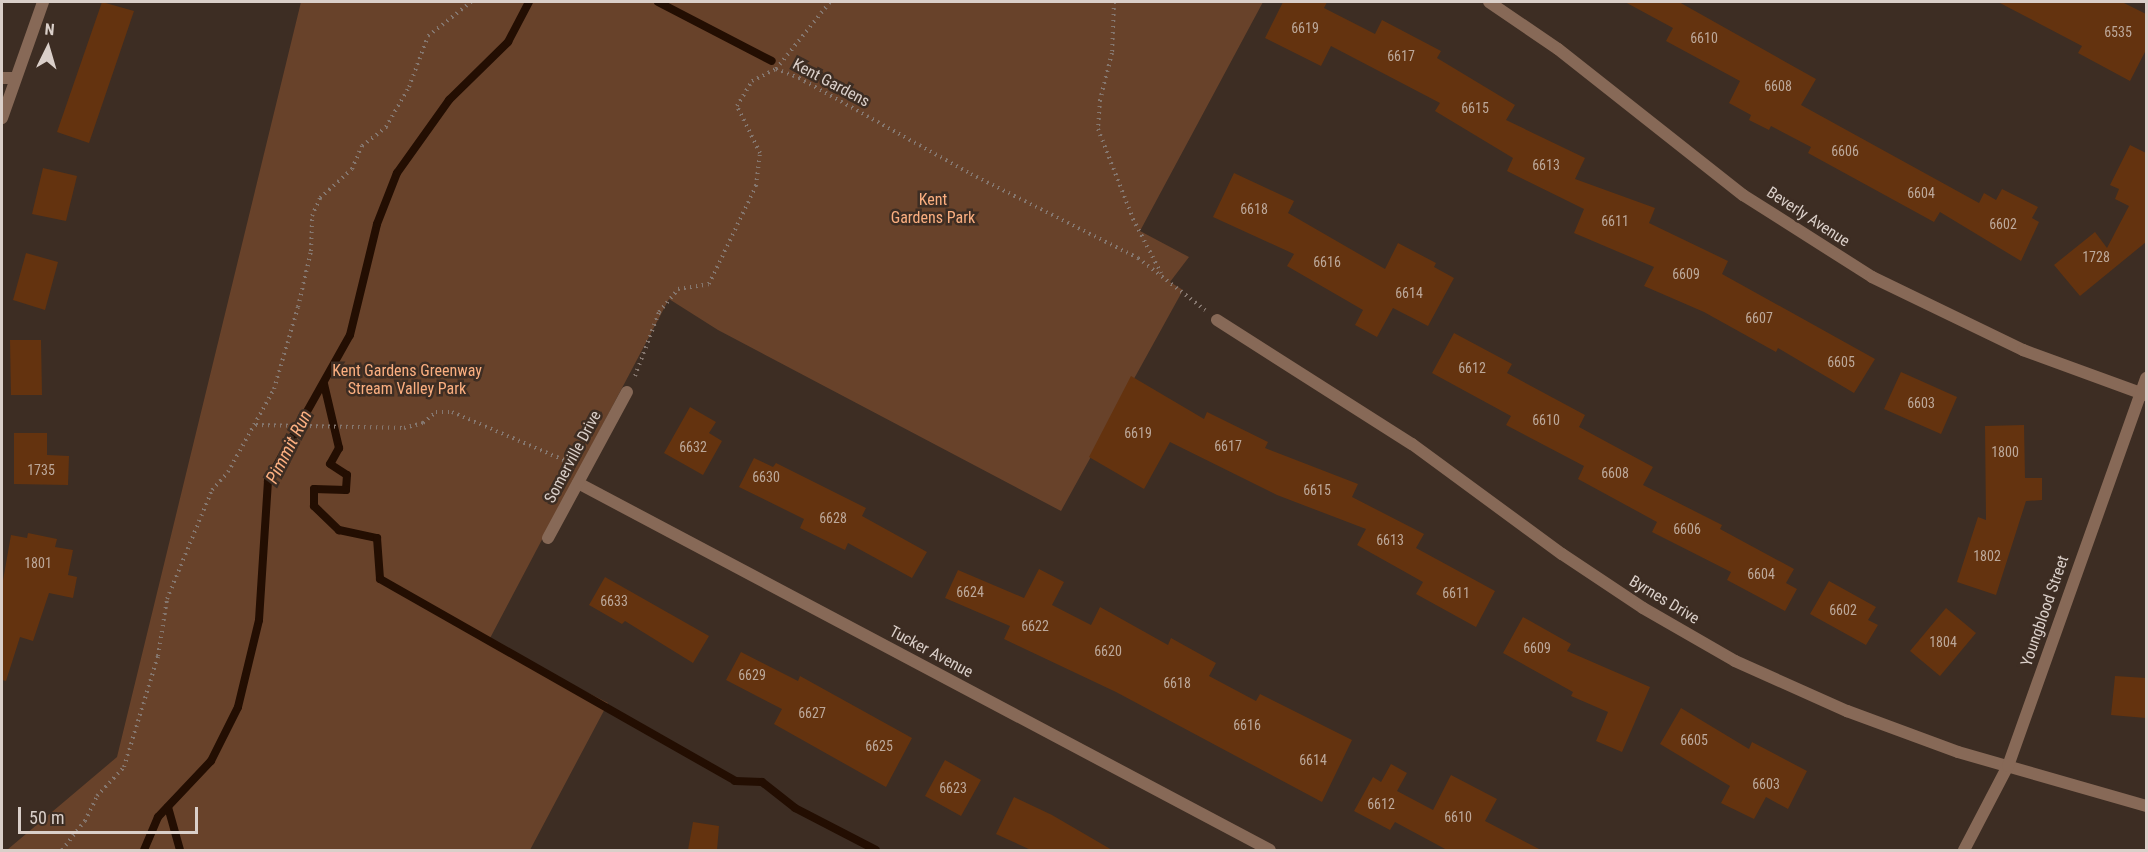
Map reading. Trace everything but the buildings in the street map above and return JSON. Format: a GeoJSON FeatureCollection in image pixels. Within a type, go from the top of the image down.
{"type":"FeatureCollection","features":[{"type":"Feature","properties":{"kind":"street"},"geometry":{"type":"LineString","coordinates":[[2,118],[43,2]]}},
{"type":"Feature","properties":{"kind":"street","name":"Beverly Avenue"},"geometry":{"type":"LineString","coordinates":[[1490,2],[1558,49],[1743,195],[1862,271],[1961,323],[2142,394]]}},
{"type":"Feature","properties":{"kind":"street"},"geometry":{"type":"LineString","coordinates":[[2,78],[15,78]]}},
{"type":"Feature","properties":{"kind":"street","name":"Byrnes Drive"},"geometry":{"type":"LineString","coordinates":[[1217,320],[1412,444],[1562,555],[1643,608],[1735,661],[1847,711],[2008,766],[2146,806]]}},
{"type":"Feature","properties":{"kind":"street","name":"Youngblood Street"},"geometry":{"type":"LineString","coordinates":[[1964,850],[2008,766],[2146,378]]}},
{"type":"Feature","properties":{"kind":"street","name":"Somerville Drive"},"geometry":{"type":"LineString","coordinates":[[548,538],[627,392]]}},
{"type":"Feature","properties":{"kind":"street","name":"Tucker Avenue"},"geometry":{"type":"LineString","coordinates":[[578,483],[1270,850]]}},
{"type":"Feature","properties":{"kind":"path"},"geometry":{"type":"LineString","coordinates":[[62,850],[85,821],[97,796],[124,767],[159,656],[167,598],[212,490],[228,472],[274,389],[293,326],[311,251],[312,216],[320,198],[352,169],[362,146],[386,127],[409,87],[428,36],[471,2]]}},
{"type":"Feature","properties":{"kind":"path"},"geometry":{"type":"LineString","coordinates":[[776,69],[830,2]]}},
{"type":"Feature","properties":{"kind":"path","name":"Kent Gardens"},"geometry":{"type":"LineString","coordinates":[[1114,2],[1112,53],[1100,100],[1098,129],[1132,219],[1162,274]]}},
{"type":"Feature","properties":{"kind":"path","name":"Kent Gardens"},"geometry":{"type":"LineString","coordinates":[[627,392],[646,356],[659,312],[678,289],[709,285],[752,195],[760,153],[737,106],[752,81],[776,69],[799,78],[971,174],[1068,221],[1162,274],[1217,320]]}},
{"type":"Feature","properties":{"kind":"path"},"geometry":{"type":"LineString","coordinates":[[256,425],[404,428],[423,423],[436,412],[452,412],[585,470]]}},
{"type":"Feature","properties":{"kind":"green space"},"geometry":{"type":"Polygon","coordinates":[[[301,2],[1263,2],[1140,231],[1189,257],[1170,282],[1183,290],[1061,511],[718,330],[669,299],[488,642],[608,703],[530,850],[7,850],[117,757],[301,2]]]}},
{"type":"Feature","properties":{"kind":"waterway","name":"Pimmit Run"},"geometry":{"type":"LineString","coordinates":[[144,850],[158,817],[211,761],[238,707],[259,620],[268,481],[350,335],[377,224],[397,173],[449,100],[508,42],[529,2]]}},
{"type":"Feature","properties":{"kind":"waterway"},"geometry":{"type":"LineString","coordinates":[[658,2],[772,61]]}},
{"type":"Feature","properties":{"kind":"waterway"},"geometry":{"type":"LineString","coordinates":[[324,384],[339,448],[330,464],[347,475],[346,490],[314,489],[314,506],[339,530],[377,538],[380,579],[735,781],[762,782],[795,808],[876,850]]}},
{"type":"Feature","properties":{"kind":"waterway"},"geometry":{"type":"LineString","coordinates":[[168,807],[180,850]]}},
{"type":"Feature","properties":{"kind":"park label","name":"Kent Gardens Park"},"geometry":{"type":"Point","coordinates":[933,209]}},
{"type":"Feature","properties":{"kind":"park label","name":"Kent Gardens Greenway Stream Valley Park"},"geometry":{"type":"Point","coordinates":[407,380]}}]}
